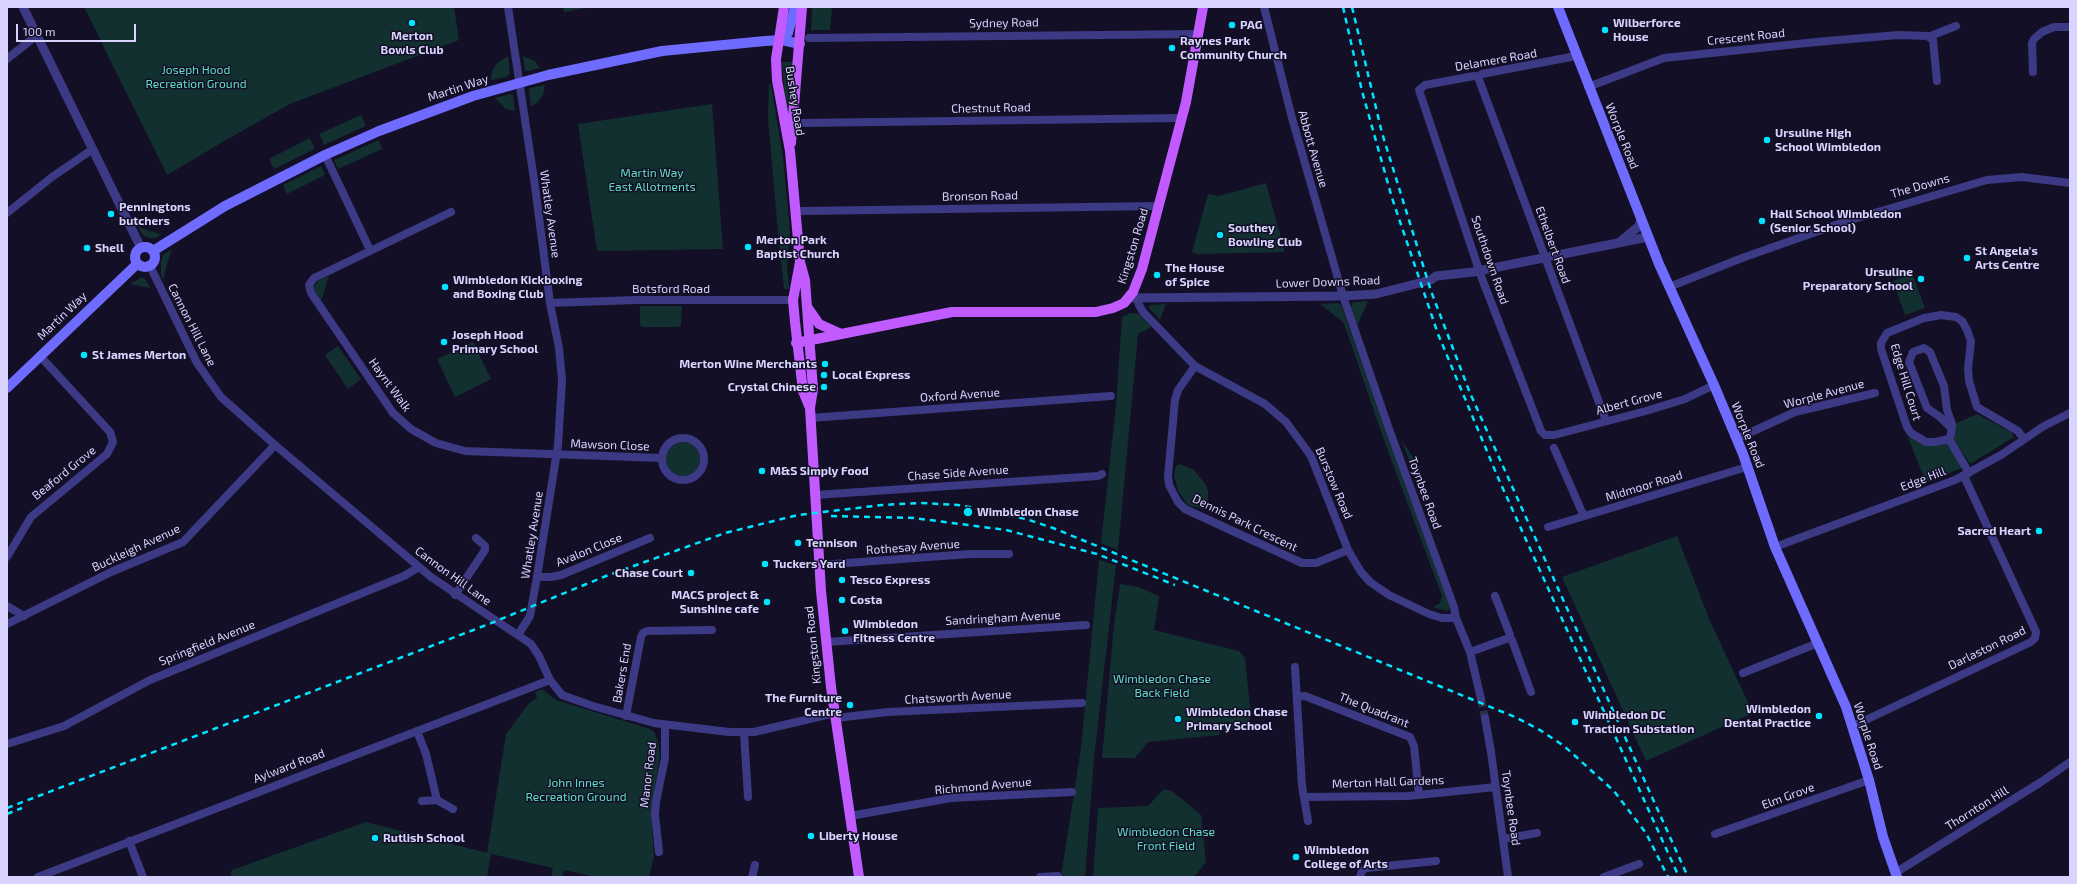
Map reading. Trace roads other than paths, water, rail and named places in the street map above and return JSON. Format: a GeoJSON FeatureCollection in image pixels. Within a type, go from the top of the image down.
{"type":"FeatureCollection","features":[{"type":"Feature","properties":{"kind":"main road","name":"Bushey Road"},"geometry":{"type":"LineString","coordinates":[[784,7],[776,59],[777,80],[790,151],[800,262],[805,280],[808,340]]}},
{"type":"Feature","properties":{"kind":"main road","name":"Bushey Road"},"geometry":{"type":"LineString","coordinates":[[780,40],[788,34],[795,7]]}},
{"type":"Feature","properties":{"kind":"main road","name":"Bushey Road"},"geometry":{"type":"LineString","coordinates":[[790,151],[802,7]]}},
{"type":"Feature","properties":{"kind":"main road","name":"Kingston Road"},"geometry":{"type":"LineString","coordinates":[[810,413],[803,391],[796,343],[952,312],[1096,312],[1113,308],[1133,298],[1182,118],[1204,7]]}},
{"type":"Feature","properties":{"kind":"main road","name":"Worple Road"},"geometry":{"type":"LineString","coordinates":[[1558,7],[1588,87],[1648,237],[1714,385],[1748,467],[1775,547],[1853,726],[1882,832],[1896,875]]}},
{"type":"Feature","properties":{"kind":"main road","name":"Martin Way"},"geometry":{"type":"LineString","coordinates":[[153,251],[225,206],[325,155],[379,130],[519,82],[619,59],[662,51],[718,44],[780,40],[800,44]]}},
{"type":"Feature","properties":{"kind":"main road"},"geometry":{"type":"LineString","coordinates":[[148,247],[153,251],[155,258],[150,266],[143,268],[137,264],[134,256],[136,251],[141,248],[148,247]]}},
{"type":"Feature","properties":{"kind":"main road","name":"Bushey Road"},"geometry":{"type":"LineString","coordinates":[[796,343],[793,300],[800,262]]}},
{"type":"Feature","properties":{"kind":"main road","name":"Martin Way"},"geometry":{"type":"LineString","coordinates":[[7,388],[137,264]]}},
{"type":"Feature","properties":{"kind":"main road"},"geometry":{"type":"LineString","coordinates":[[807,306],[819,324],[841,334]]}},
{"type":"Feature","properties":{"kind":"main road","name":"Kingston Road"},"geometry":{"type":"LineString","coordinates":[[808,340],[813,389],[810,413],[819,565],[826,642],[835,716],[859,877]]}},
{"type":"Feature","properties":{"kind":"street"},"geometry":{"type":"LineString","coordinates":[[23,7],[141,248]]}},
{"type":"Feature","properties":{"kind":"street","name":"Whatley Avenue"},"geometry":{"type":"LineString","coordinates":[[508,7],[550,303],[559,348],[562,380],[561,419],[557,455],[537,577],[530,616],[518,635]]}},
{"type":"Feature","properties":{"kind":"street","name":"Abbott Avenue"},"geometry":{"type":"LineString","coordinates":[[1264,7],[1292,118],[1343,296]]}},
{"type":"Feature","properties":{"kind":"street"},"geometry":{"type":"LineString","coordinates":[[1937,82],[1934,43],[1930,38],[1933,35],[1956,26]]}},
{"type":"Feature","properties":{"kind":"street"},"geometry":{"type":"LineString","coordinates":[[2033,72],[2032,43],[2034,39],[2042,32],[2054,27],[2070,27]]}},
{"type":"Feature","properties":{"kind":"street","name":"Sydney Road"},"geometry":{"type":"LineString","coordinates":[[809,38],[1199,34]]}},
{"type":"Feature","properties":{"kind":"street"},"geometry":{"type":"LineString","coordinates":[[7,59],[36,36]]}},
{"type":"Feature","properties":{"kind":"street","name":"Crescent Road"},"geometry":{"type":"LineString","coordinates":[[1588,87],[1664,58],[1872,37],[1930,38]]}},
{"type":"Feature","properties":{"kind":"street","name":"Delamere Road"},"geometry":{"type":"LineString","coordinates":[[1420,88],[1425,85],[1474,76],[1478,77],[1482,74],[1576,56]]}},
{"type":"Feature","properties":{"kind":"street","name":"Ethelbert Road"},"geometry":{"type":"LineString","coordinates":[[1478,77],[1606,421]]}},
{"type":"Feature","properties":{"kind":"street","name":"Southdown Road"},"geometry":{"type":"LineString","coordinates":[[1420,88],[1420,92],[1480,271],[1541,431],[1548,435]]}},
{"type":"Feature","properties":{"kind":"street","name":"Chestnut Road"},"geometry":{"type":"LineString","coordinates":[[801,123],[1182,118]]}},
{"type":"Feature","properties":{"kind":"street"},"geometry":{"type":"LineString","coordinates":[[7,213],[52,177],[93,149]]}},
{"type":"Feature","properties":{"kind":"street"},"geometry":{"type":"LineString","coordinates":[[325,155],[370,250]]}},
{"type":"Feature","properties":{"kind":"street","name":"The Downs"},"geometry":{"type":"LineString","coordinates":[[1669,287],[1752,254],[1847,221],[1987,180],[2022,177],[2070,183]]}},
{"type":"Feature","properties":{"kind":"street","name":"Bronson Road"},"geometry":{"type":"LineString","coordinates":[[802,211],[1158,206]]}},
{"type":"Feature","properties":{"kind":"street","name":"Haynt Walk"},"geometry":{"type":"LineString","coordinates":[[451,212],[314,278],[311,281],[309,290],[398,418],[411,429],[436,443],[465,451],[557,455]]}},
{"type":"Feature","properties":{"kind":"street","name":"Lower Downs Road"},"geometry":{"type":"LineString","coordinates":[[1618,244],[1635,230],[1641,218]]}},
{"type":"Feature","properties":{"kind":"street","name":"Lower Downs Road"},"geometry":{"type":"LineString","coordinates":[[1133,298],[1343,296],[1384,292],[1431,280],[1436,276],[1480,271],[1648,237]]}},
{"type":"Feature","properties":{"kind":"street","name":"Cannon Hill Lane"},"geometry":{"type":"LineString","coordinates":[[150,266],[197,363],[208,380],[229,405],[419,567],[455,594],[518,635],[535,649],[550,680],[562,695],[626,716],[665,726],[744,733],[835,716]]}},
{"type":"Feature","properties":{"kind":"street","name":"Toynbee Road"},"geometry":{"type":"LineString","coordinates":[[1343,296],[1389,429],[1454,607],[1456,618],[1470,652],[1481,699]]}},
{"type":"Feature","properties":{"kind":"street","name":"Burstow Road"},"geometry":{"type":"LineString","coordinates":[[1133,298],[1144,312],[1195,366],[1265,404],[1286,422],[1311,456],[1348,550],[1361,572],[1384,592],[1428,614],[1442,618],[1456,618]]}},
{"type":"Feature","properties":{"kind":"street","name":"Botsford Road"},"geometry":{"type":"LineString","coordinates":[[550,303],[793,300]]}},
{"type":"Feature","properties":{"kind":"street","name":"Edge Hill Court"},"geometry":{"type":"LineString","coordinates":[[1951,428],[1927,408],[1909,362],[1913,352],[1924,348],[1930,352],[1944,386],[1951,428],[1949,439],[1935,442],[1926,442],[1911,433],[1907,427],[1881,349],[1881,343],[1887,333],[1924,318],[1940,315],[1956,317],[1962,321],[1971,342],[1968,369],[1969,381],[1978,407],[2018,431],[2024,439]]}},
{"type":"Feature","properties":{"kind":"street","name":"Beaford Grove"},"geometry":{"type":"LineString","coordinates":[[7,557],[31,517],[107,454],[113,442],[110,432],[40,356]]}},
{"type":"Feature","properties":{"kind":"street","name":"Dennis Park Crescent"},"geometry":{"type":"LineString","coordinates":[[1195,366],[1181,385],[1175,400],[1168,476],[1169,485],[1178,502],[1185,509],[1302,564],[1316,563],[1348,550]]}},
{"type":"Feature","properties":{"kind":"street","name":"Albert Grove"},"geometry":{"type":"LineString","coordinates":[[1548,435],[1606,421],[1685,399],[1714,385]]}},
{"type":"Feature","properties":{"kind":"street","name":"Worple Avenue"},"geometry":{"type":"LineString","coordinates":[[1736,439],[1795,412],[1875,393]]}},
{"type":"Feature","properties":{"kind":"street","name":"Oxford Avenue"},"geometry":{"type":"LineString","coordinates":[[810,413],[1111,396]]}},
{"type":"Feature","properties":{"kind":"street","name":"Edge Hill"},"geometry":{"type":"LineString","coordinates":[[1775,547],[1966,474],[2001,455],[2024,439],[2070,414]]}},
{"type":"Feature","properties":{"kind":"street","name":"Mawson Close"},"geometry":{"type":"LineString","coordinates":[[680,438],[695,441],[700,446],[705,460],[704,467],[695,477],[682,481],[676,480],[665,471],[662,458],[667,445],[680,438]]}},
{"type":"Feature","properties":{"kind":"street"},"geometry":{"type":"LineString","coordinates":[[1949,439],[1966,474]]}},
{"type":"Feature","properties":{"kind":"street","name":"Buckleigh Avenue"},"geometry":{"type":"LineString","coordinates":[[7,624],[112,572],[183,542],[275,445]]}},
{"type":"Feature","properties":{"kind":"street"},"geometry":{"type":"LineString","coordinates":[[1554,448],[1582,512],[1585,515]]}},
{"type":"Feature","properties":{"kind":"street","name":"Mawson Close"},"geometry":{"type":"LineString","coordinates":[[557,455],[662,458]]}},
{"type":"Feature","properties":{"kind":"street","name":"Midmoor Road"},"geometry":{"type":"LineString","coordinates":[[1548,527],[1748,467]]}},
{"type":"Feature","properties":{"kind":"street","name":"Chase Side Avenue"},"geometry":{"type":"LineString","coordinates":[[815,495],[1098,476],[1102,474]]}},
{"type":"Feature","properties":{"kind":"street","name":"Darlaston Road"},"geometry":{"type":"LineString","coordinates":[[1853,726],[2031,642],[2035,638],[2036,632],[1966,474]]}},
{"type":"Feature","properties":{"kind":"street"},"geometry":{"type":"LineString","coordinates":[[455,594],[485,550],[485,546],[476,538]]}},
{"type":"Feature","properties":{"kind":"street","name":"Avalon Close"},"geometry":{"type":"LineString","coordinates":[[537,577],[561,575],[650,538]]}},
{"type":"Feature","properties":{"kind":"street","name":"Rothesay Avenue"},"geometry":{"type":"LineString","coordinates":[[819,565],[970,554],[1009,554]]}},
{"type":"Feature","properties":{"kind":"street","name":"Springfield Avenue"},"geometry":{"type":"LineString","coordinates":[[7,744],[64,726],[150,680],[404,576],[419,567]]}},
{"type":"Feature","properties":{"kind":"street"},"geometry":{"type":"LineString","coordinates":[[1495,596],[1510,636],[1509,638],[1512,640],[1531,692]]}},
{"type":"Feature","properties":{"kind":"street"},"geometry":{"type":"LineString","coordinates":[[7,606],[24,616]]}},
{"type":"Feature","properties":{"kind":"street","name":"Sandringham Avenue"},"geometry":{"type":"LineString","coordinates":[[826,642],[1086,625]]}},
{"type":"Feature","properties":{"kind":"street","name":"Bakers End"},"geometry":{"type":"LineString","coordinates":[[626,716],[643,633],[647,631],[712,630]]}},
{"type":"Feature","properties":{"kind":"street"},"geometry":{"type":"LineString","coordinates":[[1470,652],[1509,638]]}},
{"type":"Feature","properties":{"kind":"street"},"geometry":{"type":"LineString","coordinates":[[1742,673],[1818,643]]}},
{"type":"Feature","properties":{"kind":"street"},"geometry":{"type":"LineString","coordinates":[[1295,667],[1304,797],[1308,821]]}},
{"type":"Feature","properties":{"kind":"street","name":"Aylward Road"},"geometry":{"type":"LineString","coordinates":[[38,877],[550,680]]}},
{"type":"Feature","properties":{"kind":"street","name":"The Quadrant"},"geometry":{"type":"LineString","coordinates":[[1297,697],[1306,696],[1410,737],[1414,746],[1419,795]]}},
{"type":"Feature","properties":{"kind":"street","name":"Chatsworth Avenue"},"geometry":{"type":"LineString","coordinates":[[835,716],[888,712],[1082,703]]}},
{"type":"Feature","properties":{"kind":"street","name":"Toynbee Road"},"geometry":{"type":"LineString","coordinates":[[1485,718],[1508,877]]}},
{"type":"Feature","properties":{"kind":"street","name":"Manor Road"},"geometry":{"type":"LineString","coordinates":[[659,852],[655,815],[656,802],[665,758],[665,726]]}},
{"type":"Feature","properties":{"kind":"street"},"geometry":{"type":"LineString","coordinates":[[417,732],[426,754],[437,800]]}},
{"type":"Feature","properties":{"kind":"street"},"geometry":{"type":"LineString","coordinates":[[744,733],[748,797]]}},
{"type":"Feature","properties":{"kind":"street","name":"Thornton Hill"},"geometry":{"type":"LineString","coordinates":[[1896,875],[2070,762]]}},
{"type":"Feature","properties":{"kind":"street","name":"Elm Grove"},"geometry":{"type":"LineString","coordinates":[[1715,834],[1869,780]]}},
{"type":"Feature","properties":{"kind":"street","name":"Merton Hall Gardens"},"geometry":{"type":"LineString","coordinates":[[1304,797],[1419,795],[1496,787]]}},
{"type":"Feature","properties":{"kind":"street","name":"Richmond Avenue"},"geometry":{"type":"LineString","coordinates":[[850,816],[957,797],[1072,792]]}},
{"type":"Feature","properties":{"kind":"street"},"geometry":{"type":"LineString","coordinates":[[422,801],[437,800],[453,809]]}},
{"type":"Feature","properties":{"kind":"street"},"geometry":{"type":"LineString","coordinates":[[1503,839],[1537,833]]}},
{"type":"Feature","properties":{"kind":"street"},"geometry":{"type":"LineString","coordinates":[[129,841],[143,877]]}},
{"type":"Feature","properties":{"kind":"street"},"geometry":{"type":"LineString","coordinates":[[1360,877],[1362,871],[1366,868],[1436,861]]}},
{"type":"Feature","properties":{"kind":"street"},"geometry":{"type":"LineString","coordinates":[[1604,877],[1639,864]]}},
{"type":"Feature","properties":{"kind":"street"},"geometry":{"type":"LineString","coordinates":[[752,877],[755,865]]}},
{"type":"Feature","properties":{"kind":"street"},"geometry":{"type":"LineString","coordinates":[[1040,877],[1058,876]]}},
{"type":"Feature","properties":{"kind":"tunnel"},"geometry":{"type":"LineString","coordinates":[[1481,699],[1485,718]]}},
{"type":"Feature","properties":{"kind":"railway"},"geometry":{"type":"LineString","coordinates":[[1343,7],[1362,91],[1392,198],[1438,334],[1499,480],[1679,877]]}},
{"type":"Feature","properties":{"kind":"railway"},"geometry":{"type":"LineString","coordinates":[[1352,7],[1382,133],[1431,291],[1470,393],[1688,877]]}},
{"type":"Feature","properties":{"kind":"railway"},"geometry":{"type":"LineString","coordinates":[[7,808],[489,624],[606,576],[725,533],[798,515],[882,505],[921,503],[958,505],[981,509],[1026,519],[1053,528],[1515,717],[1540,730],[1564,746],[1614,791],[1646,833],[1668,877]]}},
{"type":"Feature","properties":{"kind":"railway"},"geometry":{"type":"LineString","coordinates":[[831,516],[914,518],[1006,530],[1097,554],[1175,585]]}},
{"type":"Feature","properties":{"kind":"railway"},"geometry":{"type":"LineString","coordinates":[[7,814],[22,808]]}},
{"type":"Feature","properties":{"kind":"place","name":"Merton Bowls Club"},"geometry":{"type":"Point","coordinates":[412,23]}},
{"type":"Feature","properties":{"kind":"place","name":"PAG"},"geometry":{"type":"Point","coordinates":[1232,25]}},
{"type":"Feature","properties":{"kind":"place","name":"Wilberforce House"},"geometry":{"type":"Point","coordinates":[1605,30]}},
{"type":"Feature","properties":{"kind":"place","name":"Raynes Park Community Church"},"geometry":{"type":"Point","coordinates":[1172,48]}},
{"type":"Feature","properties":{"kind":"place","name":"Ursuline High School Wimbledon"},"geometry":{"type":"Point","coordinates":[1767,140]}},
{"type":"Feature","properties":{"kind":"place","name":"Penningtons butchers"},"geometry":{"type":"Point","coordinates":[111,214]}},
{"type":"Feature","properties":{"kind":"place","name":"Hall School Wimbledon (Senior School)"},"geometry":{"type":"Point","coordinates":[1762,221]}},
{"type":"Feature","properties":{"kind":"place","name":"Southey Bowling Club"},"geometry":{"type":"Point","coordinates":[1220,235]}},
{"type":"Feature","properties":{"kind":"place","name":"Merton Park Baptist Church"},"geometry":{"type":"Point","coordinates":[748,247]}},
{"type":"Feature","properties":{"kind":"place","name":"Shell"},"geometry":{"type":"Point","coordinates":[87,248]}},
{"type":"Feature","properties":{"kind":"place","name":"St Angela's Arts Centre"},"geometry":{"type":"Point","coordinates":[1967,258]}},
{"type":"Feature","properties":{"kind":"place","name":"The House of Spice"},"geometry":{"type":"Point","coordinates":[1157,275]}},
{"type":"Feature","properties":{"kind":"place","name":"Ursuline Preparatory School"},"geometry":{"type":"Point","coordinates":[1921,279]}},
{"type":"Feature","properties":{"kind":"place","name":"Wimbledon Kickboxing and Boxing Club"},"geometry":{"type":"Point","coordinates":[445,287]}},
{"type":"Feature","properties":{"kind":"place","name":"Joseph Hood Primary School"},"geometry":{"type":"Point","coordinates":[444,342]}},
{"type":"Feature","properties":{"kind":"place","name":"St James Merton"},"geometry":{"type":"Point","coordinates":[84,355]}},
{"type":"Feature","properties":{"kind":"place","name":"Merton Wine Merchants"},"geometry":{"type":"Point","coordinates":[825,364]}},
{"type":"Feature","properties":{"kind":"place","name":"Local Express"},"geometry":{"type":"Point","coordinates":[824,375]}},
{"type":"Feature","properties":{"kind":"place","name":"Crystal Chinese"},"geometry":{"type":"Point","coordinates":[824,387]}},
{"type":"Feature","properties":{"kind":"place","name":"M&S Simply Food"},"geometry":{"type":"Point","coordinates":[762,471]}},
{"type":"Feature","properties":{"kind":"place","name":"Wimbledon Chase"},"geometry":{"type":"Point","coordinates":[968,512]}},
{"type":"Feature","properties":{"kind":"place","name":"Sacred Heart"},"geometry":{"type":"Point","coordinates":[2039,531]}},
{"type":"Feature","properties":{"kind":"place","name":"Tennison"},"geometry":{"type":"Point","coordinates":[798,543]}},
{"type":"Feature","properties":{"kind":"place","name":"Tuckers Yard"},"geometry":{"type":"Point","coordinates":[765,564]}},
{"type":"Feature","properties":{"kind":"place","name":"Chase Court"},"geometry":{"type":"Point","coordinates":[691,573]}},
{"type":"Feature","properties":{"kind":"place","name":"Tesco Express"},"geometry":{"type":"Point","coordinates":[842,580]}},
{"type":"Feature","properties":{"kind":"place","name":"Costa"},"geometry":{"type":"Point","coordinates":[842,600]}},
{"type":"Feature","properties":{"kind":"place","name":"MACS project & Sunshine cafe"},"geometry":{"type":"Point","coordinates":[767,602]}},
{"type":"Feature","properties":{"kind":"place","name":"Wimbledon Fitness Centre"},"geometry":{"type":"Point","coordinates":[845,631]}},
{"type":"Feature","properties":{"kind":"place","name":"The Furniture Centre"},"geometry":{"type":"Point","coordinates":[850,705]}},
{"type":"Feature","properties":{"kind":"place","name":"Wimbledon Dental Practice"},"geometry":{"type":"Point","coordinates":[1819,716]}},
{"type":"Feature","properties":{"kind":"place","name":"Wimbledon Chase Primary School"},"geometry":{"type":"Point","coordinates":[1178,719]}},
{"type":"Feature","properties":{"kind":"place","name":"Wimbledon DC Traction Substation"},"geometry":{"type":"Point","coordinates":[1575,722]}},
{"type":"Feature","properties":{"kind":"place","name":"Liberty House"},"geometry":{"type":"Point","coordinates":[811,836]}},
{"type":"Feature","properties":{"kind":"place","name":"Rutlish School"},"geometry":{"type":"Point","coordinates":[375,838]}},
{"type":"Feature","properties":{"kind":"place","name":"Wimbledon College of Arts"},"geometry":{"type":"Point","coordinates":[1296,857]}},
{"type":"Feature","properties":{"kind":"park label","name":"Joseph Hood Recreation Ground"},"geometry":{"type":"Point","coordinates":[196,77]}},
{"type":"Feature","properties":{"kind":"park label","name":"Martin Way East Allotments"},"geometry":{"type":"Point","coordinates":[652,180]}},
{"type":"Feature","properties":{"kind":"park label","name":"Wimbledon Chase Back Field"},"geometry":{"type":"Point","coordinates":[1162,686]}},
{"type":"Feature","properties":{"kind":"park label","name":"John Innes Recreation Ground"},"geometry":{"type":"Point","coordinates":[576,790]}},
{"type":"Feature","properties":{"kind":"park label","name":"Wimbledon Chase Front Field"},"geometry":{"type":"Point","coordinates":[1166,839]}}]}
